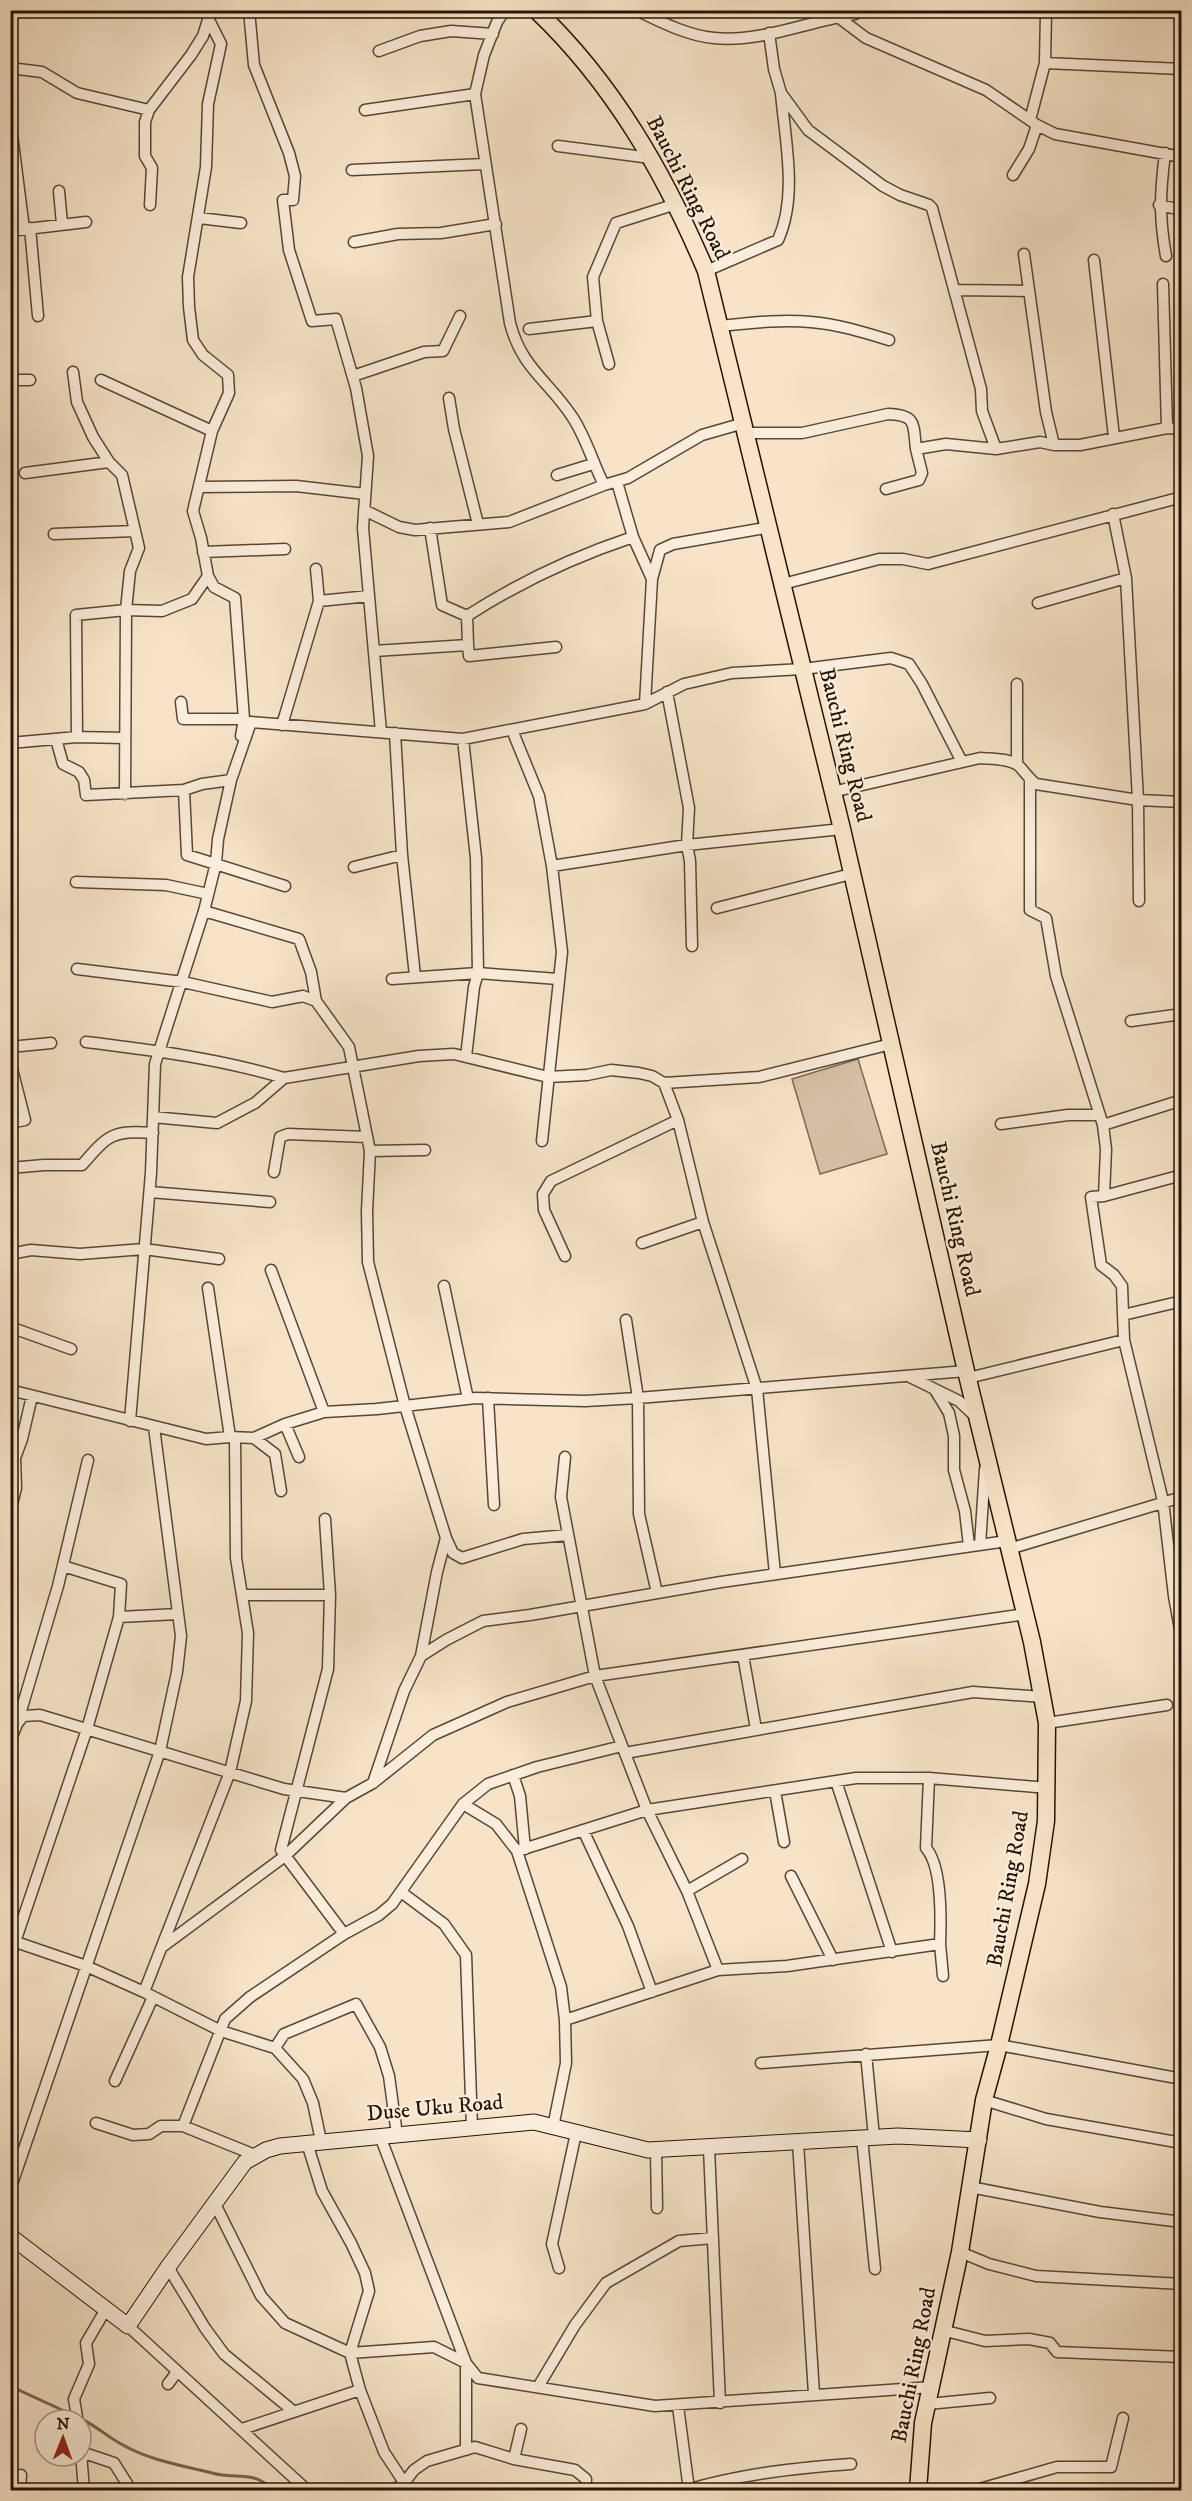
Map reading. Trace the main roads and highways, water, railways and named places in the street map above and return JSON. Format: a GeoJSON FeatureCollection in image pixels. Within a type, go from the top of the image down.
{"type":"FeatureCollection","features":[{"type":"Feature","properties":{"kind":"main road","name":"Bauchi Ring Road"},"geometry":{"type":"LineString","coordinates":[[536,10],[566,40],[624,113],[652,158],[706,270],[842,829],[967,1375],[1026,1614],[1043,1697],[1047,1723],[1048,1788],[1037,1884],[984,2100],[960,2252],[942,2330],[920,2447],[918,2490]]}},
{"type":"Feature","properties":{"kind":"waterway"},"geometry":{"type":"LineString","coordinates":[[10,2386],[58,2408]]}},
{"type":"Feature","properties":{"kind":"waterway"},"geometry":{"type":"LineString","coordinates":[[93,2425],[117,2442],[144,2455],[221,2475],[251,2477],[258,2479],[273,2490]]}}]}
